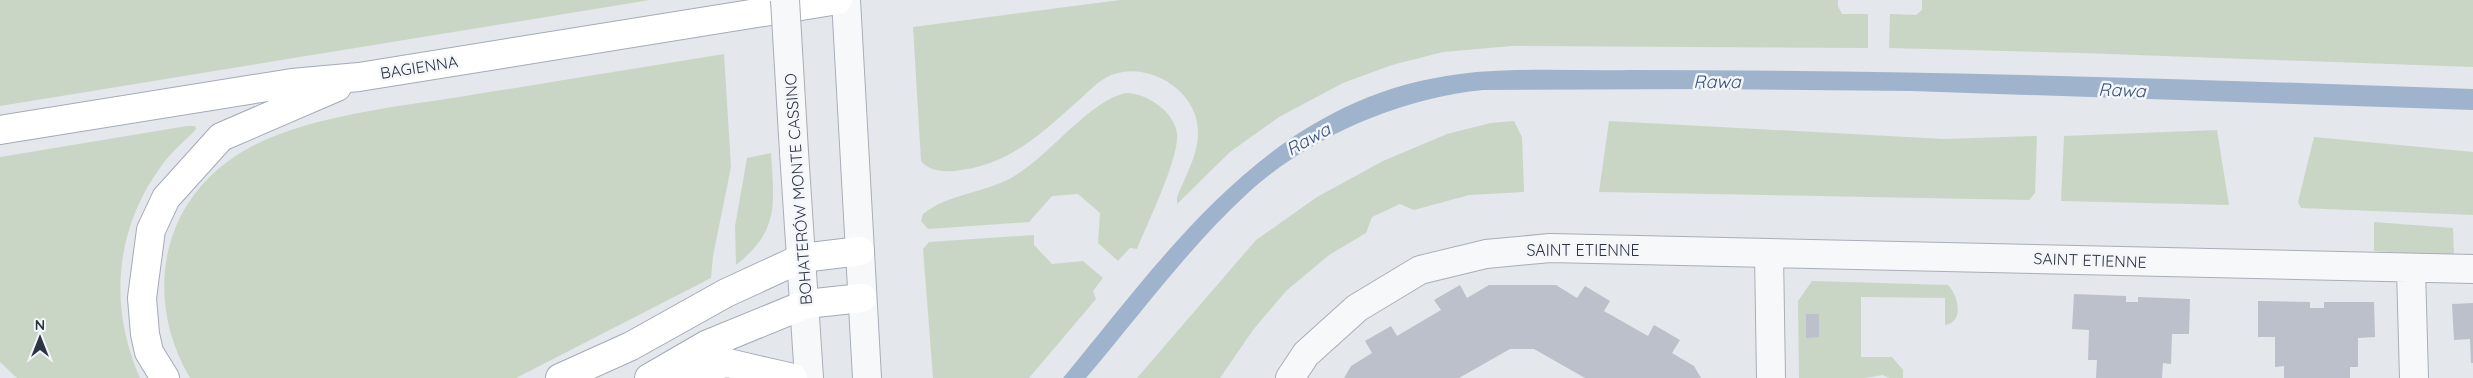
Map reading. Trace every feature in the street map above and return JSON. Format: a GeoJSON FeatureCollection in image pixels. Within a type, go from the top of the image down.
{"type":"FeatureCollection","features":[{"type":"Feature","properties":{"kind":"main road","name":"BAGIENNA"},"geometry":{"type":"LineString","coordinates":[[0,130],[292,83],[358,77],[838,0]]}},
{"type":"Feature","properties":{"kind":"main road"},"geometry":{"type":"LineString","coordinates":[[165,378],[149,352],[145,334],[142,298],[151,230],[166,198],[221,137],[358,77]]}},
{"type":"Feature","properties":{"kind":"main road"},"geometry":{"type":"LineString","coordinates":[[560,378],[631,346],[726,293],[802,258],[860,251]]}},
{"type":"Feature","properties":{"kind":"main road"},"geometry":{"type":"LineString","coordinates":[[650,378],[706,345],[806,304],[862,298]]}},
{"type":"Feature","properties":{"kind":"main road"},"geometry":{"type":"LineString","coordinates":[[650,378],[728,363],[793,378]]}},
{"type":"Feature","properties":{"kind":"street","name":"BOHATERÓW MONTE CASSINO"},"geometry":{"type":"LineString","coordinates":[[785,0],[806,304],[809,378]]}},
{"type":"Feature","properties":{"kind":"street"},"geometry":{"type":"LineString","coordinates":[[846,0],[867,378]]}},
{"type":"Feature","properties":{"kind":"street","name":"SAINT ETIENNE"},"geometry":{"type":"LineString","coordinates":[[1290,378],[1306,354],[1357,308],[1420,270],[1486,254],[1550,248],[2473,269]]}},
{"type":"Feature","properties":{"kind":"street"},"geometry":{"type":"LineString","coordinates":[[1769,253],[1770,378]]}},
{"type":"Feature","properties":{"kind":"street"},"geometry":{"type":"LineString","coordinates":[[2411,269],[2414,378]]}},
{"type":"Feature","properties":{"kind":"green space"},"geometry":{"type":"Polygon","coordinates":[[[0,0],[650,0],[0,106],[0,0]]]}},
{"type":"Feature","properties":{"kind":"green space"},"geometry":{"type":"Polygon","coordinates":[[[1120,0],[1838,0],[1838,6],[1842,14],[1868,14],[1868,48],[1512,46],[1443,52],[1392,65],[1343,83],[1279,117],[1230,152],[1177,204],[1177,197],[1196,149],[1198,133],[1196,118],[1190,104],[1181,92],[1155,76],[1141,72],[1126,71],[1107,77],[1094,86],[1036,137],[1008,155],[992,162],[974,168],[946,171],[932,169],[921,161],[913,27],[1120,0]]]}},
{"type":"Feature","properties":{"kind":"green space"},"geometry":{"type":"Polygon","coordinates":[[[1922,0],[2473,0],[2473,67],[1889,48],[1890,14],[1916,15],[1922,10],[1922,0]]]}},
{"type":"Feature","properties":{"kind":"green space"},"geometry":{"type":"Polygon","coordinates":[[[724,54],[731,167],[713,256],[711,278],[516,378],[190,378],[175,347],[167,314],[164,282],[168,251],[179,221],[195,194],[218,169],[247,149],[295,129],[350,115],[724,54]]]}},
{"type":"Feature","properties":{"kind":"green space"},"geometry":{"type":"Polygon","coordinates":[[[1126,93],[1147,98],[1165,111],[1173,121],[1176,129],[1177,144],[1168,174],[1137,249],[1130,248],[1118,261],[1098,243],[1100,213],[1078,194],[1052,196],[1029,222],[928,229],[921,221],[923,214],[943,202],[1011,178],[1025,169],[1097,107],[1112,98],[1126,93]]]}},
{"type":"Feature","properties":{"kind":"green space"},"geometry":{"type":"Polygon","coordinates":[[[1514,121],[1522,137],[1524,192],[1469,195],[1414,210],[1400,204],[1372,217],[1366,233],[1329,255],[1286,291],[1253,330],[1220,378],[1137,378],[1256,240],[1317,197],[1383,161],[1447,134],[1491,123],[1514,121]]]}},
{"type":"Feature","properties":{"kind":"green space"},"geometry":{"type":"Polygon","coordinates":[[[1609,121],[1944,139],[2037,136],[2035,193],[2029,200],[1599,192],[1609,121]]]}},
{"type":"Feature","properties":{"kind":"green space"},"geometry":{"type":"Polygon","coordinates":[[[195,126],[196,129],[166,160],[146,189],[134,215],[126,241],[121,268],[123,323],[130,351],[140,378],[17,378],[0,362],[0,157],[195,126]]]}},
{"type":"Feature","properties":{"kind":"green space"},"geometry":{"type":"Polygon","coordinates":[[[2217,130],[2229,205],[2061,201],[2064,136],[2217,130]]]}},
{"type":"Feature","properties":{"kind":"green space"},"geometry":{"type":"Polygon","coordinates":[[[2314,137],[2473,152],[2473,215],[2301,208],[2298,202],[2314,137]]]}},
{"type":"Feature","properties":{"kind":"green space"},"geometry":{"type":"Polygon","coordinates":[[[771,153],[773,202],[767,228],[750,252],[736,265],[735,226],[747,158],[771,153]]]}},
{"type":"Feature","properties":{"kind":"green space"},"geometry":{"type":"Polygon","coordinates":[[[2374,222],[2453,228],[2454,256],[2374,251],[2374,222]]]}},
{"type":"Feature","properties":{"kind":"green space"},"geometry":{"type":"Polygon","coordinates":[[[1034,235],[1034,245],[1052,264],[1083,261],[1103,278],[1093,291],[1096,299],[1029,378],[933,378],[923,249],[929,242],[1034,235]]]}},
{"type":"Feature","properties":{"kind":"green space"},"geometry":{"type":"Polygon","coordinates":[[[1812,281],[1948,285],[1952,289],[1957,301],[1957,314],[1951,323],[1945,325],[1945,298],[1861,297],[1861,357],[1892,357],[1903,370],[1903,378],[1889,378],[1883,375],[1865,378],[1799,378],[1798,301],[1812,281]]]}},
{"type":"Feature","properties":{"kind":"water","name":"Rawa"},"geometry":{"type":"Polygon","coordinates":[[[1523,70],[1735,70],[1946,73],[2473,89],[2473,110],[1911,91],[1708,89],[1483,90],[1452,94],[1389,111],[1358,124],[1299,154],[1272,173],[1248,193],[1205,236],[1086,378],[1063,378],[1188,229],[1233,185],[1281,145],[1335,112],[1394,88],[1460,74],[1523,70]]]}},
{"type":"Feature","properties":{"kind":"building"},"geometry":{"type":"Polygon","coordinates":[[[1460,285],[1467,298],[1489,285],[1556,285],[1577,298],[1585,286],[1610,301],[1604,311],[1648,336],[1654,325],[1680,340],[1672,353],[1694,366],[1701,378],[1585,378],[1534,349],[1510,349],[1459,378],[1344,378],[1351,366],[1372,353],[1365,341],[1391,326],[1397,336],[1441,310],[1434,300],[1460,285]]]}},
{"type":"Feature","properties":{"kind":"building"},"geometry":{"type":"Polygon","coordinates":[[[2074,294],[2126,296],[2126,302],[2138,302],[2138,297],[2190,299],[2189,334],[2172,334],[2171,364],[2163,363],[2162,378],[2096,378],[2097,360],[2088,360],[2089,330],[2072,329],[2074,294]]]}},
{"type":"Feature","properties":{"kind":"building"},"geometry":{"type":"Polygon","coordinates":[[[2258,301],[2310,302],[2310,308],[2324,308],[2324,302],[2374,302],[2375,337],[2358,338],[2358,367],[2350,367],[2350,378],[2284,378],[2284,366],[2275,367],[2275,337],[2258,337],[2258,301]]]}},
{"type":"Feature","properties":{"kind":"building"},"geometry":{"type":"Polygon","coordinates":[[[2473,303],[2473,363],[2471,363],[2470,339],[2454,340],[2452,304],[2473,303]]]}},
{"type":"Feature","properties":{"kind":"building"},"geometry":{"type":"Polygon","coordinates":[[[1806,314],[1819,314],[1819,337],[1806,338],[1806,314]]]}}]}
